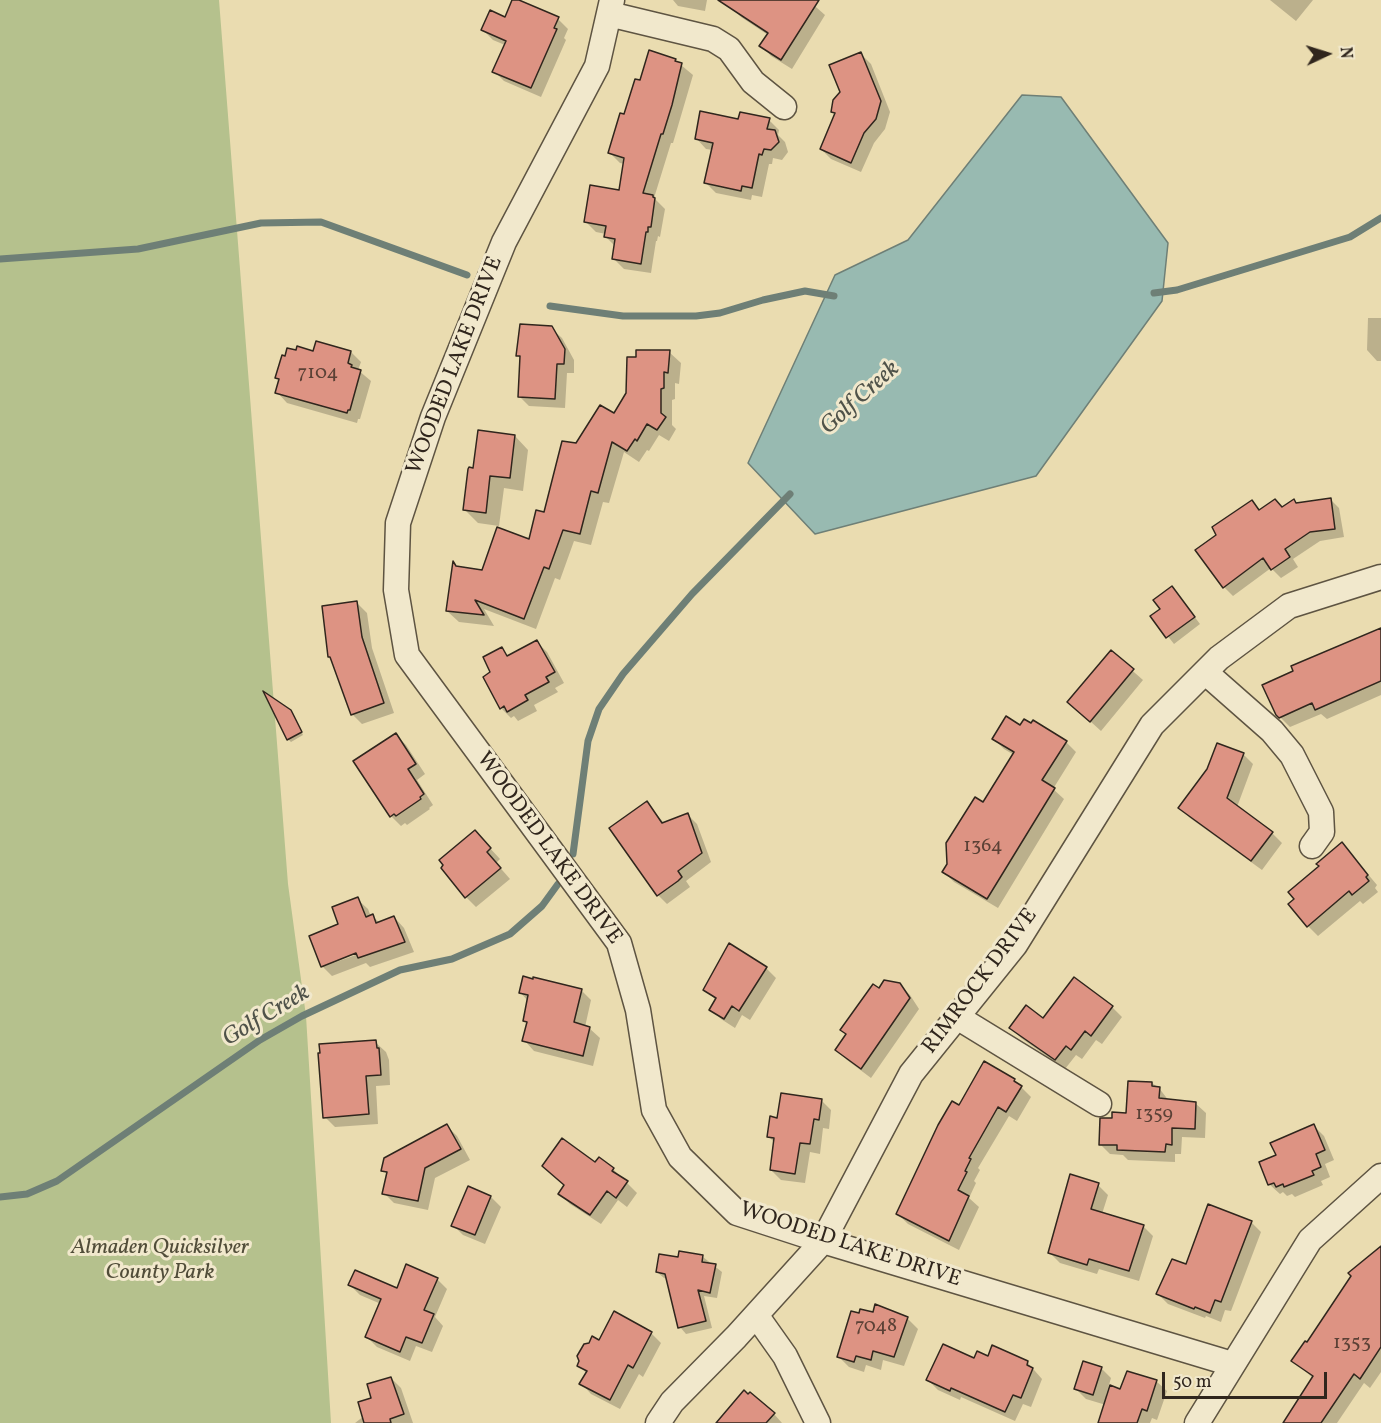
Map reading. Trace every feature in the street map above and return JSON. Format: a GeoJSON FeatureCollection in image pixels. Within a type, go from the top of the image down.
{"type":"FeatureCollection","features":[{"type":"Feature","properties":{"kind":"street"},"geometry":{"type":"LineString","coordinates":[[611,7],[713,39],[729,49],[753,82],[784,107]]}},
{"type":"Feature","properties":{"kind":"street","name":"WOODED LAKE DRIVE"},"geometry":{"type":"LineString","coordinates":[[611,7],[597,66],[504,242],[433,417],[398,523],[396,590],[407,654],[619,943],[638,1010],[654,1110],[680,1157],[737,1213],[1232,1364]]}},
{"type":"Feature","properties":{"kind":"street","name":"RIMROCK DRIVE"},"geometry":{"type":"LineString","coordinates":[[658,1423],[672,1402],[823,1241],[911,1074],[1014,945],[1152,725],[1219,658],[1289,606],[1381,577]]}},
{"type":"Feature","properties":{"kind":"street"},"geometry":{"type":"LineString","coordinates":[[1205,672],[1272,731],[1292,755],[1321,812],[1322,832],[1320,839],[1312,846]]}},
{"type":"Feature","properties":{"kind":"street"},"geometry":{"type":"LineString","coordinates":[[957,1017],[1099,1104]]}},
{"type":"Feature","properties":{"kind":"street"},"geometry":{"type":"LineString","coordinates":[[1197,1423],[1310,1240],[1381,1176]]}},
{"type":"Feature","properties":{"kind":"street"},"geometry":{"type":"LineString","coordinates":[[756,1315],[785,1356],[818,1423]]}},
{"type":"Feature","properties":{"kind":"green space","name":"Almaden Quicksilver County Park"},"geometry":{"type":"Polygon","coordinates":[[[0,0],[219,0],[288,884],[306,1016],[331,1423],[0,1423],[0,0]]]}},
{"type":"Feature","properties":{"kind":"water"},"geometry":{"type":"Polygon","coordinates":[[[1022,95],[1061,97],[1168,243],[1162,301],[1036,476],[815,534],[748,463],[835,275],[908,240],[1022,95]]]}},
{"type":"Feature","properties":{"kind":"building"},"geometry":{"type":"Polygon","coordinates":[[[512,0],[519,0],[559,17],[554,28],[557,29],[531,88],[492,72],[506,41],[481,30],[490,10],[505,17],[512,0]]]}},
{"type":"Feature","properties":{"kind":"building"},"geometry":{"type":"Polygon","coordinates":[[[718,0],[819,0],[781,60],[759,46],[768,33],[718,0]]]}},
{"type":"Feature","properties":{"kind":"building"},"geometry":{"type":"Polygon","coordinates":[[[649,50],[682,63],[672,105],[643,193],[653,195],[655,198],[651,227],[648,227],[648,232],[646,232],[641,264],[612,259],[615,239],[604,237],[606,226],[584,222],[590,185],[619,190],[624,158],[608,153],[620,113],[624,114],[635,79],[640,80],[649,50]]]}},
{"type":"Feature","properties":{"kind":"building"},"geometry":{"type":"Polygon","coordinates":[[[861,52],[881,101],[876,119],[864,133],[851,163],[820,149],[835,113],[831,112],[833,100],[840,92],[829,65],[861,52]]]}},
{"type":"Feature","properties":{"kind":"building"},"geometry":{"type":"Polygon","coordinates":[[[700,111],[738,119],[740,112],[770,118],[767,129],[775,130],[779,142],[771,150],[764,149],[762,155],[759,154],[752,188],[742,186],[741,191],[704,183],[713,143],[695,139],[700,111]]]}},
{"type":"Feature","properties":{"kind":"building"},"geometry":{"type":"Polygon","coordinates":[[[520,324],[552,326],[565,349],[564,364],[557,364],[555,399],[518,397],[520,356],[516,356],[520,324]]]}},
{"type":"Feature","properties":{"kind":"building"},"geometry":{"type":"Polygon","coordinates":[[[316,341],[351,351],[348,363],[352,365],[351,367],[361,370],[350,410],[347,413],[275,393],[279,379],[275,378],[282,355],[285,356],[287,348],[296,350],[297,346],[313,351],[316,341]]]}},
{"type":"Feature","properties":{"kind":"building"},"geometry":{"type":"Polygon","coordinates":[[[636,350],[670,350],[668,373],[664,372],[664,388],[661,389],[661,413],[666,417],[657,430],[647,424],[637,441],[635,439],[627,451],[612,442],[598,493],[591,491],[580,534],[563,530],[549,569],[544,567],[524,619],[475,600],[484,615],[446,611],[453,561],[456,566],[482,570],[497,527],[529,539],[536,510],[544,512],[562,441],[576,443],[600,405],[614,413],[626,393],[627,357],[636,357],[636,350]]]}},
{"type":"Feature","properties":{"kind":"building"},"geometry":{"type":"Polygon","coordinates":[[[478,430],[515,435],[510,478],[490,476],[486,513],[463,510],[468,469],[473,468],[478,430]]]}},
{"type":"Feature","properties":{"kind":"building"},"geometry":{"type":"Polygon","coordinates":[[[1331,498],[1335,529],[1310,532],[1285,549],[1290,557],[1271,570],[1263,558],[1223,588],[1195,550],[1216,535],[1212,527],[1252,500],[1259,510],[1275,499],[1282,507],[1294,499],[1296,503],[1331,498]]]}},
{"type":"Feature","properties":{"kind":"building"},"geometry":{"type":"Polygon","coordinates":[[[1172,586],[1195,617],[1166,638],[1150,616],[1160,609],[1153,600],[1172,586]]]}},
{"type":"Feature","properties":{"kind":"building"},"geometry":{"type":"Polygon","coordinates":[[[357,601],[362,637],[384,703],[351,715],[330,657],[328,657],[322,606],[357,601]]]}},
{"type":"Feature","properties":{"kind":"building"},"geometry":{"type":"Polygon","coordinates":[[[1381,628],[1381,681],[1315,710],[1312,703],[1279,718],[1276,715],[1262,685],[1293,671],[1291,666],[1381,628]]]}},
{"type":"Feature","properties":{"kind":"building"},"geometry":{"type":"Polygon","coordinates":[[[537,640],[555,672],[546,677],[549,682],[525,695],[528,700],[507,712],[504,706],[500,709],[483,677],[490,672],[483,657],[502,647],[507,656],[537,640]]]}},
{"type":"Feature","properties":{"kind":"building"},"geometry":{"type":"Polygon","coordinates":[[[1111,650],[1134,669],[1090,722],[1067,702],[1111,650]]]}},
{"type":"Feature","properties":{"kind":"building"},"geometry":{"type":"Polygon","coordinates":[[[263,691],[291,710],[302,732],[287,740],[263,691]]]}},
{"type":"Feature","properties":{"kind":"building"},"geometry":{"type":"Polygon","coordinates":[[[1006,716],[1020,725],[1024,719],[1031,723],[1033,720],[1067,741],[1042,780],[1055,788],[987,899],[942,872],[947,864],[946,843],[975,797],[983,802],[1014,752],[992,739],[1006,716]]]}},
{"type":"Feature","properties":{"kind":"building"},"geometry":{"type":"Polygon","coordinates":[[[396,733],[416,764],[408,769],[424,794],[420,797],[421,799],[396,816],[394,814],[390,817],[353,761],[396,733]]]}},
{"type":"Feature","properties":{"kind":"building"},"geometry":{"type":"Polygon","coordinates":[[[1217,743],[1244,753],[1227,798],[1273,832],[1251,861],[1178,808],[1207,769],[1217,743]]]}},
{"type":"Feature","properties":{"kind":"building"},"geometry":{"type":"Polygon","coordinates":[[[647,801],[662,823],[688,813],[702,853],[678,871],[682,877],[678,881],[657,896],[609,828],[647,801]]]}},
{"type":"Feature","properties":{"kind":"building"},"geometry":{"type":"Polygon","coordinates":[[[475,830],[491,848],[487,852],[501,868],[465,898],[441,868],[443,865],[439,860],[475,830]]]}},
{"type":"Feature","properties":{"kind":"building"},"geometry":{"type":"Polygon","coordinates":[[[1342,842],[1368,875],[1366,877],[1369,881],[1352,895],[1349,891],[1307,927],[1288,904],[1294,899],[1288,892],[1319,866],[1316,864],[1342,842]]]}},
{"type":"Feature","properties":{"kind":"building"},"geometry":{"type":"Polygon","coordinates":[[[358,897],[366,917],[373,914],[376,923],[394,916],[405,942],[358,958],[356,953],[321,967],[309,936],[338,924],[332,907],[358,897]]]}},
{"type":"Feature","properties":{"kind":"building"},"geometry":{"type":"Polygon","coordinates":[[[729,943],[767,967],[739,1011],[732,1006],[724,1019],[709,1010],[716,998],[703,990],[729,943]]]}},
{"type":"Feature","properties":{"kind":"building"},"geometry":{"type":"Polygon","coordinates":[[[523,976],[582,989],[574,1022],[590,1027],[583,1056],[522,1041],[527,1022],[523,1021],[528,995],[519,993],[523,976]]]}},
{"type":"Feature","properties":{"kind":"building"},"geometry":{"type":"Polygon","coordinates":[[[1074,977],[1113,1006],[1091,1036],[1085,1031],[1071,1050],[1066,1046],[1055,1060],[1009,1028],[1026,1005],[1043,1018],[1074,977]]]}},
{"type":"Feature","properties":{"kind":"building"},"geometry":{"type":"Polygon","coordinates":[[[884,980],[900,983],[910,998],[861,1069],[835,1050],[846,1034],[840,1030],[873,984],[879,988],[884,980]]]}},
{"type":"Feature","properties":{"kind":"building"},"geometry":{"type":"Polygon","coordinates":[[[376,1040],[377,1048],[379,1048],[381,1075],[366,1076],[369,1114],[323,1118],[319,1044],[376,1040]]]}},
{"type":"Feature","properties":{"kind":"building"},"geometry":{"type":"Polygon","coordinates":[[[984,1061],[1015,1079],[1014,1081],[1022,1086],[1006,1112],[998,1107],[969,1158],[971,1159],[965,1171],[967,1172],[958,1190],[969,1196],[949,1241],[896,1214],[938,1125],[952,1101],[959,1105],[984,1061]]]}},
{"type":"Feature","properties":{"kind":"building"},"geometry":{"type":"Polygon","coordinates":[[[1128,1081],[1152,1082],[1152,1086],[1160,1087],[1159,1098],[1196,1102],[1195,1129],[1172,1128],[1172,1145],[1166,1144],[1165,1152],[1117,1150],[1117,1145],[1099,1145],[1100,1118],[1112,1118],[1112,1112],[1126,1113],[1128,1081]]]}},
{"type":"Feature","properties":{"kind":"building"},"geometry":{"type":"Polygon","coordinates":[[[781,1093],[822,1099],[819,1120],[814,1119],[810,1144],[800,1143],[795,1174],[770,1170],[774,1138],[767,1137],[770,1116],[777,1118],[781,1093]]]}},
{"type":"Feature","properties":{"kind":"building"},"geometry":{"type":"Polygon","coordinates":[[[447,1124],[461,1149],[425,1168],[418,1201],[382,1194],[387,1172],[381,1171],[384,1158],[447,1124]]]}},
{"type":"Feature","properties":{"kind":"building"},"geometry":{"type":"Polygon","coordinates":[[[1314,1124],[1325,1150],[1316,1154],[1321,1167],[1312,1171],[1314,1175],[1284,1187],[1283,1184],[1276,1187],[1274,1183],[1268,1185],[1259,1162],[1276,1155],[1270,1143],[1314,1124]]]}},
{"type":"Feature","properties":{"kind":"building"},"geometry":{"type":"Polygon","coordinates":[[[562,1138],[595,1162],[599,1157],[614,1168],[612,1171],[628,1181],[616,1198],[607,1191],[590,1215],[558,1194],[564,1185],[542,1166],[562,1138]]]}},
{"type":"Feature","properties":{"kind":"building"},"geometry":{"type":"Polygon","coordinates":[[[1070,1174],[1099,1183],[1091,1209],[1144,1225],[1129,1271],[1089,1259],[1087,1265],[1048,1253],[1070,1174]]]}},
{"type":"Feature","properties":{"kind":"building"},"geometry":{"type":"Polygon","coordinates":[[[468,1186],[491,1196],[475,1235],[451,1226],[468,1186]]]}},
{"type":"Feature","properties":{"kind":"building"},"geometry":{"type":"Polygon","coordinates":[[[1208,1204],[1252,1221],[1221,1302],[1215,1300],[1210,1313],[1156,1294],[1172,1259],[1186,1264],[1208,1204]]]}},
{"type":"Feature","properties":{"kind":"building"},"geometry":{"type":"Polygon","coordinates":[[[1381,1246],[1381,1347],[1360,1379],[1354,1374],[1321,1423],[1283,1423],[1313,1376],[1291,1361],[1305,1341],[1307,1342],[1351,1276],[1348,1273],[1381,1246]]]}},
{"type":"Feature","properties":{"kind":"building"},"geometry":{"type":"Polygon","coordinates":[[[679,1251],[703,1255],[702,1262],[716,1264],[710,1293],[698,1290],[706,1321],[678,1328],[665,1274],[656,1272],[659,1254],[678,1257],[679,1251]]]}},
{"type":"Feature","properties":{"kind":"building"},"geometry":{"type":"Polygon","coordinates":[[[406,1264],[438,1278],[424,1310],[434,1314],[422,1343],[406,1337],[400,1352],[365,1337],[381,1299],[348,1285],[355,1270],[397,1288],[406,1264]]]}},
{"type":"Feature","properties":{"kind":"building"},"geometry":{"type":"Polygon","coordinates":[[[875,1304],[908,1317],[894,1357],[873,1351],[871,1360],[856,1356],[854,1362],[837,1357],[851,1311],[859,1313],[860,1309],[873,1312],[875,1304]]]}},
{"type":"Feature","properties":{"kind":"building"},"geometry":{"type":"Polygon","coordinates":[[[614,1311],[652,1332],[633,1368],[628,1365],[610,1400],[579,1384],[587,1371],[577,1366],[579,1361],[577,1356],[592,1336],[599,1340],[614,1311]]]}},
{"type":"Feature","properties":{"kind":"building"},"geometry":{"type":"Polygon","coordinates":[[[943,1344],[974,1358],[977,1351],[988,1356],[992,1345],[1028,1361],[1027,1365],[1033,1368],[1021,1398],[1013,1395],[1005,1412],[951,1388],[950,1391],[926,1380],[943,1344]]]}},
{"type":"Feature","properties":{"kind":"building"},"geometry":{"type":"Polygon","coordinates":[[[1083,1361],[1102,1367],[1093,1395],[1074,1389],[1083,1361]]]}},
{"type":"Feature","properties":{"kind":"building"},"geometry":{"type":"Polygon","coordinates":[[[1127,1371],[1157,1380],[1147,1411],[1142,1409],[1137,1423],[1098,1423],[1110,1385],[1120,1389],[1127,1371]]]}},
{"type":"Feature","properties":{"kind":"building"},"geometry":{"type":"Polygon","coordinates":[[[391,1377],[404,1414],[390,1419],[391,1423],[364,1423],[358,1402],[371,1398],[367,1384],[391,1377]]]}},
{"type":"Feature","properties":{"kind":"building"},"geometry":{"type":"Polygon","coordinates":[[[744,1390],[748,1394],[750,1392],[775,1413],[766,1423],[716,1423],[744,1390]]]}},
{"type":"Feature","properties":{"kind":"waterway","name":"Golf Creek"},"geometry":{"type":"LineString","coordinates":[[1154,293],[1177,290],[1350,237],[1381,218]]}},
{"type":"Feature","properties":{"kind":"waterway"},"geometry":{"type":"LineString","coordinates":[[0,259],[138,249],[261,223],[321,222],[467,275]]}},
{"type":"Feature","properties":{"kind":"waterway"},"geometry":{"type":"LineString","coordinates":[[550,306],[623,316],[696,316],[720,313],[763,300],[805,291],[834,296]]}},
{"type":"Feature","properties":{"kind":"waterway","name":"Golf Creek"},"geometry":{"type":"LineString","coordinates":[[573,854],[588,741],[599,709],[623,674],[692,594],[790,494]]}},
{"type":"Feature","properties":{"kind":"waterway","name":"Golf Creek"},"geometry":{"type":"LineString","coordinates":[[0,1197],[27,1194],[57,1181],[260,1040],[302,1016],[400,970],[452,959],[510,934],[542,906],[558,884]]}}]}
